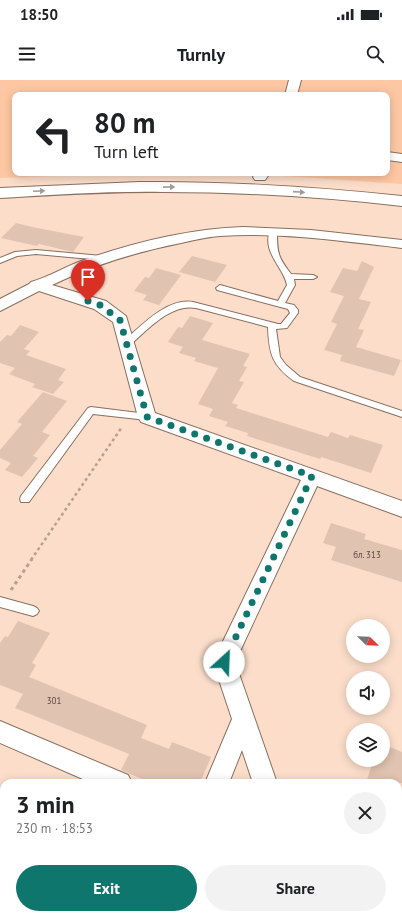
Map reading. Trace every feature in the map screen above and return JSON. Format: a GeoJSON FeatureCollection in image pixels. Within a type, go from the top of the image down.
{"type":"FeatureCollection","features":[{"type":"Feature","properties":{"kind":"main road"},"geometry":{"type":"LineString","coordinates":[[0,181],[183,176]]}},
{"type":"Feature","properties":{"kind":"main road"},"geometry":{"type":"LineString","coordinates":[[272,176],[402,189]]}},
{"type":"Feature","properties":{"kind":"main road"},"geometry":{"type":"LineString","coordinates":[[0,193],[66,189],[183,187],[259,189],[402,201]]}},
{"type":"Feature","properties":{"kind":"street"},"geometry":{"type":"LineString","coordinates":[[292,92],[295,80]]}},
{"type":"Feature","properties":{"kind":"street"},"geometry":{"type":"LineString","coordinates":[[390,156],[402,158]]}},
{"type":"Feature","properties":{"kind":"street"},"geometry":{"type":"LineString","coordinates":[[0,306],[36,285],[102,258],[130,249],[157,243],[219,232],[273,232],[402,244]]}},
{"type":"Feature","properties":{"kind":"street"},"geometry":{"type":"LineString","coordinates":[[36,285],[100,305],[120,320],[127,343],[138,416],[312,476],[402,509]]}},
{"type":"Feature","properties":{"kind":"street"},"geometry":{"type":"LineString","coordinates":[[264,779],[224,662],[312,476]]}},
{"type":"Feature","properties":{"kind":"street"},"geometry":{"type":"LineString","coordinates":[[219,779],[243,719]]}},
{"type":"Feature","properties":{"kind":"street"},"geometry":{"type":"LineString","coordinates":[[0,732],[111,779]]}},
{"type":"Feature","properties":{"kind":"lane"},"geometry":{"type":"LineString","coordinates":[[273,232],[274,251],[279,263],[289,276],[291,285],[280,304]]}},
{"type":"Feature","properties":{"kind":"lane"},"geometry":{"type":"LineString","coordinates":[[0,261],[15,254],[36,252],[102,258]]}},
{"type":"Feature","properties":{"kind":"lane"},"geometry":{"type":"LineString","coordinates":[[289,276],[314,277]]}},
{"type":"Feature","properties":{"kind":"lane"},"geometry":{"type":"LineString","coordinates":[[127,343],[169,310],[180,305],[190,304],[278,327],[284,326],[294,313],[294,310],[291,307],[220,288]]}},
{"type":"Feature","properties":{"kind":"lane"},"geometry":{"type":"LineString","coordinates":[[272,326],[273,351],[277,362],[285,371],[297,379],[402,414]]}},
{"type":"Feature","properties":{"kind":"lane"},"geometry":{"type":"LineString","coordinates":[[25,499],[91,410],[138,416]]}},
{"type":"Feature","properties":{"kind":"lane"},"geometry":{"type":"LineString","coordinates":[[1,604],[33,611]]}},
{"type":"Feature","properties":{"kind":"path"},"geometry":{"type":"LineString","coordinates":[[1,604],[138,416]]}},
{"type":"Feature","properties":{"kind":"shaded area"},"geometry":{"type":"Polygon","coordinates":[[[0,80],[402,80],[402,184],[285,176],[390,176],[390,92],[12,92],[12,176],[53,176],[0,178],[0,80]]]}},
{"type":"Feature","properties":{"kind":"building"},"geometry":{"type":"Polygon","coordinates":[[[16,223],[84,237],[73,252],[39,244],[37,246],[1,238],[16,223]]]}},
{"type":"Feature","properties":{"kind":"building"},"geometry":{"type":"Polygon","coordinates":[[[192,256],[227,265],[215,282],[179,272],[192,256]]]}},
{"type":"Feature","properties":{"kind":"building"},"geometry":{"type":"Polygon","coordinates":[[[362,261],[374,267],[359,299],[371,302],[358,329],[364,330],[356,347],[401,360],[394,376],[340,361],[342,355],[324,350],[337,324],[331,322],[344,296],[330,292],[343,268],[357,271],[362,261]]]}},
{"type":"Feature","properties":{"kind":"building"},"geometry":{"type":"Polygon","coordinates":[[[156,268],[181,275],[159,305],[143,300],[147,295],[134,291],[145,277],[149,278],[156,268]]]}},
{"type":"Feature","properties":{"kind":"building"},"geometry":{"type":"Polygon","coordinates":[[[190,316],[213,323],[202,340],[250,354],[243,366],[247,367],[239,381],[244,382],[232,403],[238,405],[236,408],[328,437],[331,432],[348,438],[350,435],[383,445],[371,473],[247,436],[248,433],[225,426],[228,422],[209,416],[213,409],[198,404],[218,368],[194,361],[196,358],[179,353],[183,347],[168,342],[178,327],[182,328],[190,316]]]}},
{"type":"Feature","properties":{"kind":"building"},"geometry":{"type":"Polygon","coordinates":[[[20,325],[39,332],[24,349],[30,351],[26,355],[66,369],[58,380],[64,382],[53,394],[32,387],[35,384],[9,374],[15,368],[0,363],[0,342],[7,335],[11,336],[20,325]]]}},
{"type":"Feature","properties":{"kind":"building"},"geometry":{"type":"Polygon","coordinates":[[[43,392],[67,401],[42,432],[50,435],[33,456],[38,458],[22,477],[5,470],[11,463],[0,458],[0,450],[22,424],[17,422],[43,392]]]}},
{"type":"Feature","properties":{"kind":"building"},"geometry":{"type":"Polygon","coordinates":[[[331,523],[366,534],[364,539],[402,550],[402,582],[331,560],[336,547],[323,543],[331,523]]]}},
{"type":"Feature","properties":{"kind":"building"},"geometry":{"type":"Polygon","coordinates":[[[18,621],[50,633],[32,663],[36,665],[29,677],[147,725],[141,738],[169,749],[172,742],[211,757],[202,779],[142,779],[121,770],[129,754],[15,708],[23,694],[0,685],[0,643],[5,636],[8,637],[18,621]]]}},
{"type":"Feature","properties":{"kind":"building"},"geometry":{"type":"Polygon","coordinates":[[[390,747],[402,752],[402,779],[367,779],[371,767],[390,767],[390,747]]]}},
{"type":"Feature","properties":{"kind":"route"},"geometry":{"type":"LineString","coordinates":[[88,301],[100,305],[120,320],[147,417],[312,476],[224,662]]}}]}
